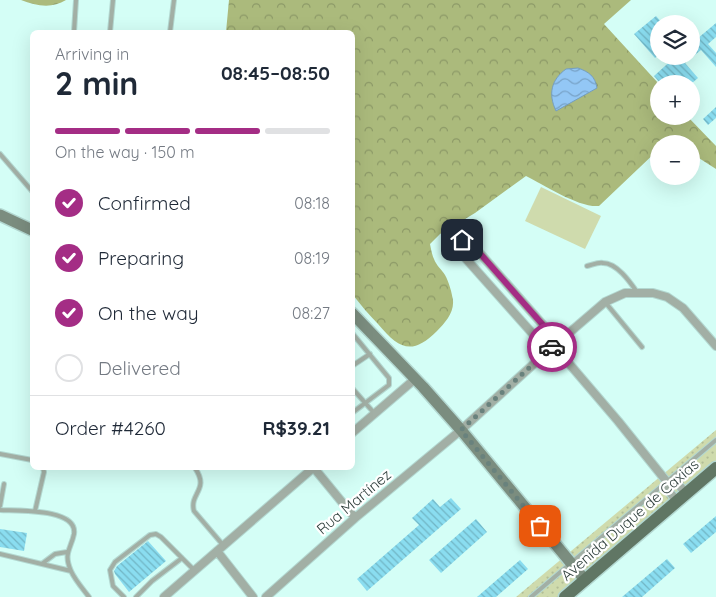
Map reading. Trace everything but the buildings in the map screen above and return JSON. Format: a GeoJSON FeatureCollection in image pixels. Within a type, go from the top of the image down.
{"type":"FeatureCollection","features":[{"type":"Feature","properties":{"kind":"main road","name":"Avenida Duque de Caxias"},"geometry":{"type":"LineString","coordinates":[[565,597],[716,468]]}},
{"type":"Feature","properties":{"kind":"street"},"geometry":{"type":"LineString","coordinates":[[0,215],[30,229]]}},
{"type":"Feature","properties":{"kind":"street"},"geometry":{"type":"LineString","coordinates":[[566,360],[548,351],[460,252],[457,246],[458,242],[462,240],[470,242],[558,342],[566,360],[668,482],[668,490],[681,497]]}},
{"type":"Feature","properties":{"kind":"street"},"geometry":{"type":"LineString","coordinates":[[502,299],[513,291]]}},
{"type":"Feature","properties":{"kind":"street"},"geometry":{"type":"LineString","coordinates":[[638,292],[653,293],[667,297],[675,302],[683,308],[716,346]]}},
{"type":"Feature","properties":{"kind":"street","name":"Rua Martínez"},"geometry":{"type":"LineString","coordinates":[[266,597],[461,430],[605,302],[625,293],[638,292]]}},
{"type":"Feature","properties":{"kind":"street"},"geometry":{"type":"LineString","coordinates":[[355,315],[461,430],[584,580]]}},
{"type":"Feature","properties":{"kind":"street"},"geometry":{"type":"LineString","coordinates":[[355,431],[415,379]]}},
{"type":"Feature","properties":{"kind":"street"},"geometry":{"type":"LineString","coordinates":[[164,597],[311,470]]}},
{"type":"Feature","properties":{"kind":"street"},"geometry":{"type":"LineString","coordinates":[[315,470],[356,518]]}},
{"type":"Feature","properties":{"kind":"street"},"geometry":{"type":"LineString","coordinates":[[668,482],[677,483],[681,497]]}},
{"type":"Feature","properties":{"kind":"street"},"geometry":{"type":"LineString","coordinates":[[217,552],[253,597]]}},
{"type":"Feature","properties":{"kind":"lane"},"geometry":{"type":"LineString","coordinates":[[74,30],[76,0]]}},
{"type":"Feature","properties":{"kind":"lane"},"geometry":{"type":"LineString","coordinates":[[110,30],[113,0]]}},
{"type":"Feature","properties":{"kind":"lane"},"geometry":{"type":"LineString","coordinates":[[170,30],[174,0]]}},
{"type":"Feature","properties":{"kind":"lane"},"geometry":{"type":"LineString","coordinates":[[0,154],[30,189]]}},
{"type":"Feature","properties":{"kind":"lane"},"geometry":{"type":"LineString","coordinates":[[587,266],[603,262],[611,265],[627,278],[638,292]]}},
{"type":"Feature","properties":{"kind":"lane"},"geometry":{"type":"LineString","coordinates":[[605,302],[642,347]]}},
{"type":"Feature","properties":{"kind":"lane"},"geometry":{"type":"LineString","coordinates":[[355,336],[389,378],[390,382],[367,404],[355,411]]}},
{"type":"Feature","properties":{"kind":"lane"},"geometry":{"type":"LineString","coordinates":[[355,364],[370,354]]}},
{"type":"Feature","properties":{"kind":"lane"},"geometry":{"type":"LineString","coordinates":[[355,391],[375,414]]}},
{"type":"Feature","properties":{"kind":"lane"},"geometry":{"type":"LineString","coordinates":[[531,597],[716,440]]}},
{"type":"Feature","properties":{"kind":"lane"},"geometry":{"type":"LineString","coordinates":[[0,454],[30,460]]}},
{"type":"Feature","properties":{"kind":"lane"},"geometry":{"type":"LineString","coordinates":[[35,511],[44,470]]}},
{"type":"Feature","properties":{"kind":"lane"},"geometry":{"type":"LineString","coordinates":[[196,470],[200,475],[201,483],[193,504],[194,511],[223,545]]}},
{"type":"Feature","properties":{"kind":"lane"},"geometry":{"type":"LineString","coordinates":[[0,506],[4,484]]}},
{"type":"Feature","properties":{"kind":"lane"},"geometry":{"type":"LineString","coordinates":[[0,510],[35,511],[63,517],[70,521],[74,528],[67,552],[71,571],[88,597]]}},
{"type":"Feature","properties":{"kind":"lane"},"geometry":{"type":"LineString","coordinates":[[124,597],[113,586],[110,570],[115,562],[150,535],[156,534],[161,537],[195,570]]}},
{"type":"Feature","properties":{"kind":"lane"},"geometry":{"type":"LineString","coordinates":[[43,563],[55,554],[67,552]]}},
{"type":"Feature","properties":{"kind":"lane"},"geometry":{"type":"LineString","coordinates":[[0,554],[71,571]]}},
{"type":"Feature","properties":{"kind":"lane"},"geometry":{"type":"LineString","coordinates":[[136,597],[182,558]]}},
{"type":"Feature","properties":{"kind":"green space"},"geometry":{"type":"Polygon","coordinates":[[[21,0],[66,0],[55,5],[44,6],[21,0]]]}},
{"type":"Feature","properties":{"kind":"green space"},"geometry":{"type":"Polygon","coordinates":[[[229,0],[631,0],[604,24],[651,75],[650,125],[696,125],[716,146],[716,169],[700,159],[700,135],[650,135],[650,158],[599,206],[591,206],[572,200],[526,176],[475,213],[440,234],[430,244],[435,261],[449,284],[453,301],[452,310],[443,325],[428,339],[413,346],[399,344],[368,314],[355,298],[355,30],[226,30],[229,0]]]}},
{"type":"Feature","properties":{"kind":"green space"},"geometry":{"type":"Polygon","coordinates":[[[541,187],[601,216],[585,249],[525,221],[541,187]]]}},
{"type":"Feature","properties":{"kind":"green space"},"geometry":{"type":"Polygon","coordinates":[[[716,430],[716,470],[568,597],[516,597],[716,430]]]}},
{"type":"Feature","properties":{"kind":"water"},"geometry":{"type":"Polygon","coordinates":[[[578,68],[591,75],[595,80],[597,88],[556,111],[552,99],[554,83],[566,69],[578,68]]]}},
{"type":"Feature","properties":{"kind":"way so far"},"geometry":{"type":"LineString","coordinates":[[540,526],[461,430],[552,347]]}},
{"type":"Feature","properties":{"kind":"route"},"geometry":{"type":"LineString","coordinates":[[462,240],[470,242],[558,342],[552,347]]}}]}
